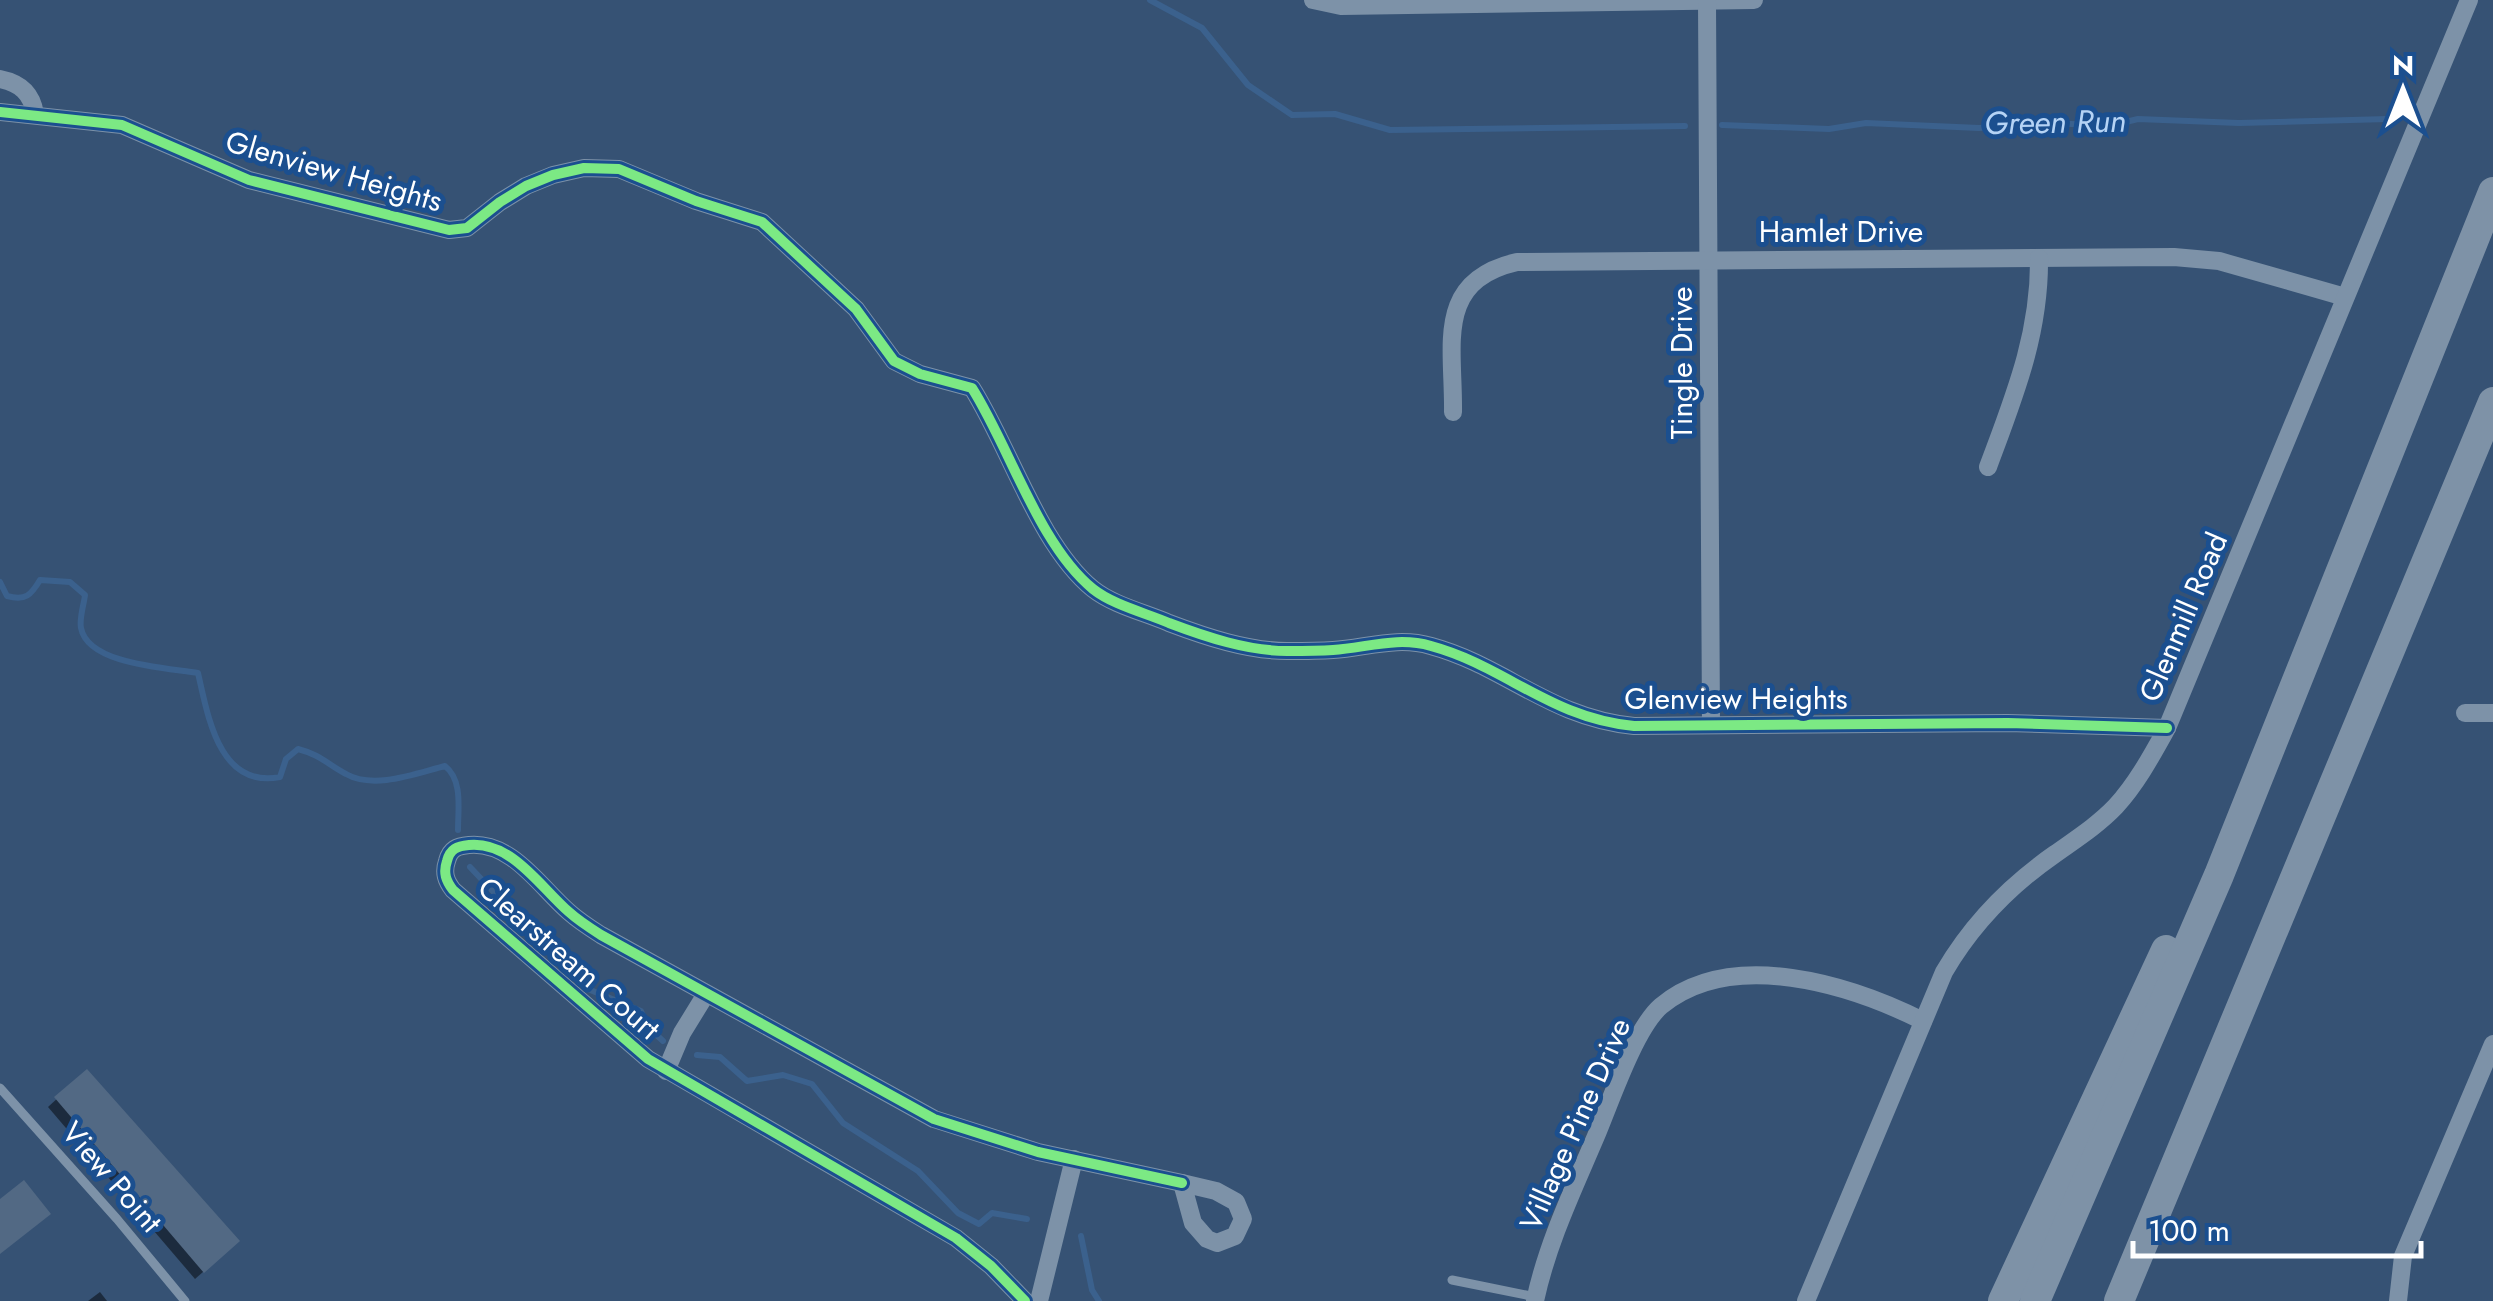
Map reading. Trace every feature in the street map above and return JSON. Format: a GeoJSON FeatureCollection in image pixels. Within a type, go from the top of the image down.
{"type":"FeatureCollection","features":[{"type":"Feature","properties":{"kind":"highway"},"geometry":{"type":"LineString","coordinates":[[2035,1301],[2219,876],[2493,192]]}},
{"type":"Feature","properties":{"kind":"highway"},"geometry":{"type":"LineString","coordinates":[[2119,1301],[2493,402]]}},
{"type":"Feature","properties":{"kind":"highway"},"geometry":{"type":"LineString","coordinates":[[2003,1301],[2138,1007],[2280,724]]}},
{"type":"Feature","properties":{"kind":"street"},"geometry":{"type":"LineString","coordinates":[[1313,0],[1341,6],[1754,0]]}},
{"type":"Feature","properties":{"kind":"street","name":"Glenmill Road"},"geometry":{"type":"LineString","coordinates":[[1806,1301],[1944,972],[1973,926],[2012,887],[2113,809],[2128,792],[2167,728],[2469,0]]}},
{"type":"Feature","properties":{"kind":"street","name":"Tingle Drive"},"geometry":{"type":"LineString","coordinates":[[1707,2],[1712,725]]}},
{"type":"Feature","properties":{"kind":"street"},"geometry":{"type":"LineString","coordinates":[[0,79],[18,84],[33,100],[35,114]]}},
{"type":"Feature","properties":{"kind":"street","name":"Glenview Heights"},"geometry":{"type":"LineString","coordinates":[[0,112],[122,125],[250,180],[450,230],[467,228],[526,186],[584,168],[619,169],[696,201],[762,222],[856,310],[894,361],[920,374],[972,388],[1036,511],[1065,558],[1094,590],[1180,627],[1232,643],[1285,651],[1408,641],[1452,653],[1574,713],[1634,726],[2024,723],[2167,728]]}},
{"type":"Feature","properties":{"kind":"street","name":"Hamlet Drive"},"geometry":{"type":"LineString","coordinates":[[1453,412],[1456,307],[1462,293],[1484,272],[1517,262],[2174,257],[2218,261],[2345,297]]}},
{"type":"Feature","properties":{"kind":"street"},"geometry":{"type":"LineString","coordinates":[[1988,467],[2028,360],[2040,258]]}},
{"type":"Feature","properties":{"kind":"street"},"geometry":{"type":"LineString","coordinates":[[2465,713],[2493,714]]}},
{"type":"Feature","properties":{"kind":"street","name":"Clearstream Court"},"geometry":{"type":"LineString","coordinates":[[1025,1301],[992,1266],[941,1229],[666,1071],[594,1014],[453,890],[445,872],[450,852],[458,846],[482,844],[498,849],[583,924],[934,1119],[1007,1143],[1182,1184]]}},
{"type":"Feature","properties":{"kind":"street","name":"Village Pine Drive"},"geometry":{"type":"LineString","coordinates":[[1535,1299],[1547,1256],[1580,1172],[1638,1040],[1660,1007],[1698,986],[1719,981],[1790,977],[1834,985],[1923,1021]]}},
{"type":"Feature","properties":{"kind":"street"},"geometry":{"type":"LineString","coordinates":[[666,1071],[682,1033],[706,994]]}},
{"type":"Feature","properties":{"kind":"street"},"geometry":{"type":"LineString","coordinates":[[2398,1301],[2403,1256],[2493,1044]]}},
{"type":"Feature","properties":{"kind":"street"},"geometry":{"type":"LineString","coordinates":[[1039,1301],[1074,1159]]}},
{"type":"Feature","properties":{"kind":"lane","name":"View Point"},"geometry":{"type":"LineString","coordinates":[[0,1088],[118,1219],[185,1301]]}},
{"type":"Feature","properties":{"kind":"lane"},"geometry":{"type":"LineString","coordinates":[[1452,1280],[1535,1299]]}},
{"type":"Feature","properties":{"kind":"building"},"geometry":{"type":"Polygon","coordinates":[[[87,1069],[240,1241],[204,1273],[54,1097],[87,1069]]]}},
{"type":"Feature","properties":{"kind":"building"},"geometry":{"type":"Polygon","coordinates":[[[24,1180],[51,1214],[0,1254],[0,1199],[24,1180]]]}},
{"type":"Feature","properties":{"kind":"waterway","name":"Green Run"},"geometry":{"type":"LineString","coordinates":[[1150,0],[1202,28],[1248,85],[1292,115],[1335,114],[1390,130],[1685,126]]}},
{"type":"Feature","properties":{"kind":"waterway","name":"Green Run"},"geometry":{"type":"LineString","coordinates":[[1722,125],[1829,129],[1866,123],[1979,128],[2053,123],[2109,126],[2138,119],[2239,123],[2388,119]]}},
{"type":"Feature","properties":{"kind":"waterway"},"geometry":{"type":"LineString","coordinates":[[0,582],[7,596],[19,598],[31,593],[40,580],[70,582],[85,595],[81,628],[98,650],[131,662],[198,673],[220,746],[243,772],[259,778],[280,777],[286,759],[298,749],[357,779],[396,779],[445,766],[457,787],[458,830]]}},
{"type":"Feature","properties":{"kind":"waterway"},"geometry":{"type":"LineString","coordinates":[[470,867],[538,939],[573,963],[588,989],[641,1011],[647,1026],[663,1041]]}},
{"type":"Feature","properties":{"kind":"waterway"},"geometry":{"type":"LineString","coordinates":[[697,1055],[720,1057],[747,1081],[783,1075],[812,1084],[843,1123],[918,1171],[958,1213],[979,1224],[992,1213],[1027,1219]]}},
{"type":"Feature","properties":{"kind":"waterway"},"geometry":{"type":"LineString","coordinates":[[1081,1236],[1092,1290],[1099,1301]]}},
{"type":"Feature","properties":{"kind":"cycle path"},"geometry":{"type":"LineString","coordinates":[[0,112],[122,125],[249,180],[449,230],[467,228],[526,186],[584,168],[619,169],[696,201],[762,222],[856,309],[894,361],[920,374],[972,388],[1041,522],[1074,570],[1093,589],[1120,604],[1212,638],[1257,649],[1287,651],[1418,643],[1458,655],[1577,713],[1634,726],[2008,723],[2167,728]]}},
{"type":"Feature","properties":{"kind":"cycle path"},"geometry":{"type":"LineString","coordinates":[[1025,1301],[956,1238],[648,1059],[453,890],[445,873],[450,854],[469,845],[499,850],[601,935],[934,1119],[1038,1152],[1182,1183]]}}]}
